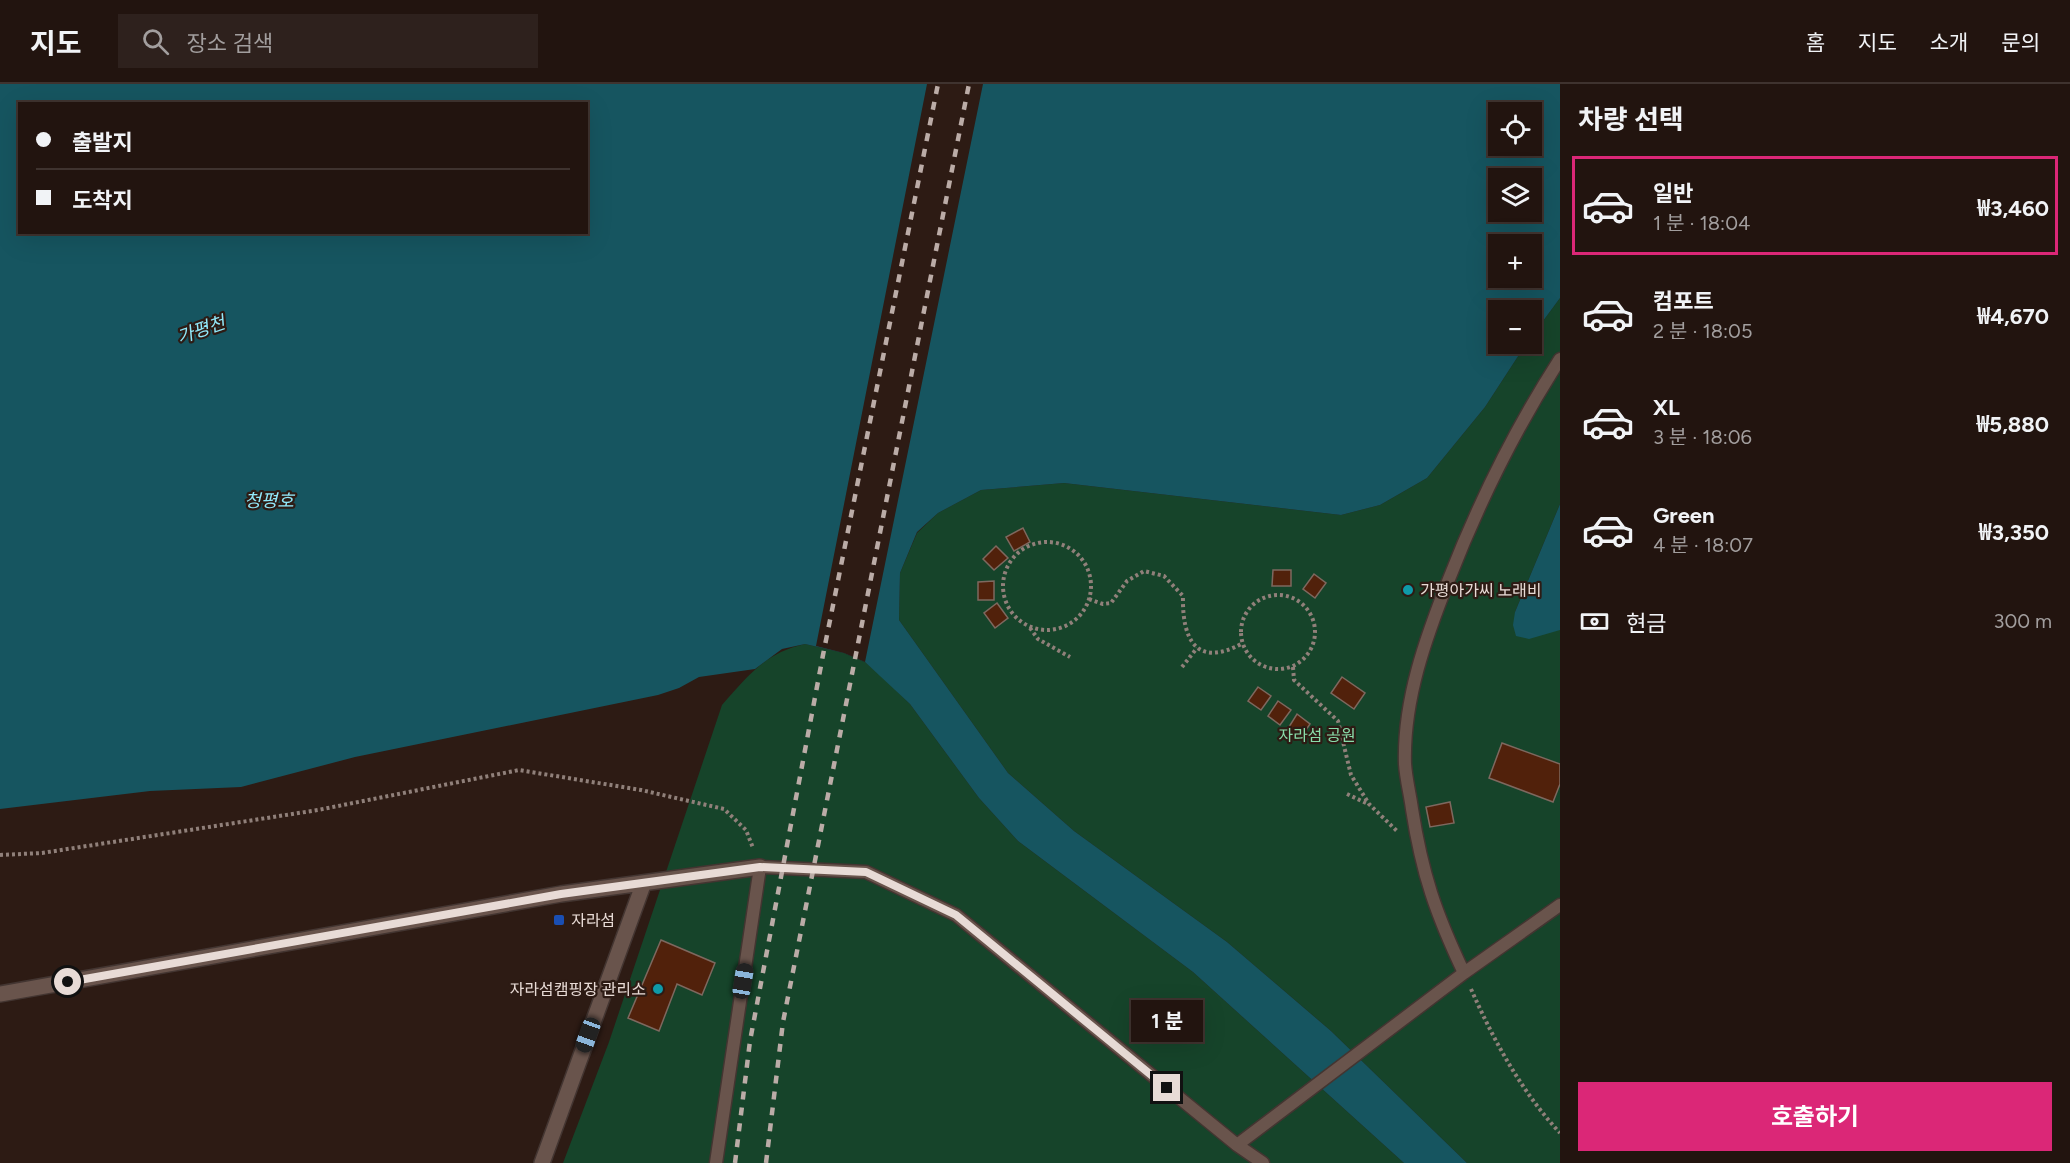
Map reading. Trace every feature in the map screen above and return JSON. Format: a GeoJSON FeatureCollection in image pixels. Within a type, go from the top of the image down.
{"type":"FeatureCollection","features":[{"type":"Feature","properties":{"kind":"street"},"geometry":{"type":"LineString","coordinates":[[0,994],[561,894],[642,885],[760,867]]}},
{"type":"Feature","properties":{"kind":"street"},"geometry":{"type":"LineString","coordinates":[[542,1163],[642,885]]}},
{"type":"Feature","properties":{"kind":"lane"},"geometry":{"type":"LineString","coordinates":[[1464,973],[1438,919],[1422,870],[1417,845],[1405,764],[1410,698],[1432,621],[1472,521],[1528,408],[1560,359]]}},
{"type":"Feature","properties":{"kind":"lane"},"geometry":{"type":"LineString","coordinates":[[716,1163],[760,867],[866,872],[956,915],[1237,1146],[1263,1163]]}},
{"type":"Feature","properties":{"kind":"lane"},"geometry":{"type":"LineString","coordinates":[[1237,1146],[1464,973],[1560,905]]}},
{"type":"Feature","properties":{"kind":"path"},"geometry":{"type":"LineString","coordinates":[[1029,627],[1044,630],[1065,626],[1082,613],[1089,599],[1091,585],[1088,570],[1069,548],[1056,543],[1028,546],[1007,566],[1003,580],[1003,594],[1008,608],[1017,619],[1029,627],[1038,639],[1070,657]]}},
{"type":"Feature","properties":{"kind":"path"},"geometry":{"type":"LineString","coordinates":[[1089,599],[1103,604],[1111,603],[1127,581],[1144,571],[1164,576],[1183,596],[1182,620],[1187,636],[1197,648],[1212,653],[1230,650],[1243,643]]}},
{"type":"Feature","properties":{"kind":"path"},"geometry":{"type":"LineString","coordinates":[[1282,594],[1294,598],[1308,611],[1316,628],[1310,651],[1293,667],[1269,668],[1258,664],[1250,656],[1243,643],[1240,634],[1242,621],[1253,605],[1269,596],[1282,594]]}},
{"type":"Feature","properties":{"kind":"path"},"geometry":{"type":"LineString","coordinates":[[1182,667],[1197,648]]}},
{"type":"Feature","properties":{"kind":"path"},"geometry":{"type":"LineString","coordinates":[[1293,667],[1294,680],[1338,721],[1351,775],[1369,804],[1391,827],[1417,845]]}},
{"type":"Feature","properties":{"kind":"path"},"geometry":{"type":"LineString","coordinates":[[0,855],[42,853],[318,810],[519,770],[531,770],[641,790],[724,809],[746,830],[760,867]]}},
{"type":"Feature","properties":{"kind":"path"},"geometry":{"type":"LineString","coordinates":[[1347,794],[1369,804]]}},
{"type":"Feature","properties":{"kind":"path"},"geometry":{"type":"LineString","coordinates":[[1464,973],[1491,1036],[1522,1084],[1560,1133]]}},
{"type":"Feature","properties":{"kind":"green space","name":"자라섬 공원"},"geometry":{"type":"Polygon","coordinates":[[[1560,298],[1560,504],[1515,612],[1560,630],[1560,1163],[1467,1163],[1331,1031],[1227,942],[1074,831],[1008,773],[899,620],[900,573],[917,533],[938,513],[981,490],[1064,483],[1341,515],[1380,505],[1427,478],[1485,407],[1519,354],[1542,354],[1542,322],[1560,298]]]}},
{"type":"Feature","properties":{"kind":"green space"},"geometry":{"type":"Polygon","coordinates":[[[805,644],[844,653],[865,662],[910,704],[979,798],[1018,841],[1193,972],[1404,1163],[563,1163],[609,1042],[722,705],[768,659],[805,644]]]}},
{"type":"Feature","properties":{"kind":"water","name":"청평호"},"geometry":{"type":"Polygon","coordinates":[[[0,84],[1560,84],[1560,298],[1542,322],[1542,300],[1488,300],[1488,354],[1519,354],[1485,407],[1427,478],[1380,505],[1341,515],[1064,483],[981,490],[938,513],[917,532],[900,573],[899,620],[1008,773],[1074,831],[1227,942],[1331,1031],[1467,1163],[1404,1163],[1193,972],[1018,841],[979,798],[910,704],[865,662],[844,653],[805,644],[782,649],[755,669],[699,677],[679,688],[658,695],[355,757],[241,787],[150,791],[0,809],[0,84]]]}},
{"type":"Feature","properties":{"kind":"water"},"geometry":{"type":"Polygon","coordinates":[[[1560,504],[1560,630],[1529,639],[1516,636],[1513,625],[1515,612],[1560,504]]]}},
{"type":"Feature","properties":{"kind":"pier"},"geometry":{"type":"Polygon","coordinates":[[[927,84],[983,84],[865,662],[844,653],[816,646],[927,84]]]}},
{"type":"Feature","properties":{"kind":"building"},"geometry":{"type":"Polygon","coordinates":[[[1023,528],[1030,542],[1014,551],[1006,537],[1023,528]]]}},
{"type":"Feature","properties":{"kind":"building"},"geometry":{"type":"Polygon","coordinates":[[[996,546],[1008,558],[994,570],[983,559],[996,546]]]}},
{"type":"Feature","properties":{"kind":"building"},"geometry":{"type":"Polygon","coordinates":[[[1273,570],[1291,570],[1291,586],[1272,586],[1273,570]]]}},
{"type":"Feature","properties":{"kind":"building"},"geometry":{"type":"Polygon","coordinates":[[[1314,574],[1326,583],[1315,598],[1303,589],[1314,574]]]}},
{"type":"Feature","properties":{"kind":"building"},"geometry":{"type":"Polygon","coordinates":[[[994,581],[994,600],[978,600],[978,582],[994,581]]]}},
{"type":"Feature","properties":{"kind":"building"},"geometry":{"type":"Polygon","coordinates":[[[997,603],[1008,618],[995,628],[984,613],[997,603]]]}},
{"type":"Feature","properties":{"kind":"building"},"geometry":{"type":"Polygon","coordinates":[[[1342,677],[1365,693],[1354,709],[1331,693],[1342,677]]]}},
{"type":"Feature","properties":{"kind":"building"},"geometry":{"type":"Polygon","coordinates":[[[1258,687],[1271,696],[1261,710],[1248,701],[1258,687]]]}},
{"type":"Feature","properties":{"kind":"building"},"geometry":{"type":"Polygon","coordinates":[[[1278,701],[1291,710],[1280,725],[1268,716],[1278,701]]]}},
{"type":"Feature","properties":{"kind":"building"},"geometry":{"type":"Polygon","coordinates":[[[1297,714],[1310,724],[1300,739],[1287,730],[1297,714]]]}},
{"type":"Feature","properties":{"kind":"building"},"geometry":{"type":"Polygon","coordinates":[[[1502,743],[1560,764],[1560,784],[1553,802],[1489,778],[1502,743]]]}},
{"type":"Feature","properties":{"kind":"building"},"geometry":{"type":"Polygon","coordinates":[[[1450,802],[1454,823],[1430,827],[1426,807],[1450,802]]]}},
{"type":"Feature","properties":{"kind":"building","name":"자라섬캠핑장 관리소"},"geometry":{"type":"Polygon","coordinates":[[[661,940],[715,963],[702,995],[677,984],[659,1031],[628,1018],[661,940]]]}},
{"type":"Feature","properties":{"kind":"railway"},"geometry":{"type":"LineString","coordinates":[[735,1163],[750,1041],[823,655],[938,84]]}},
{"type":"Feature","properties":{"kind":"railway"},"geometry":{"type":"LineString","coordinates":[[766,1163],[783,1022],[969,84]]}},
{"type":"Feature","properties":{"kind":"place","name":"가평아가씨 노래비"},"geometry":{"type":"Point","coordinates":[1408,590]}},
{"type":"Feature","properties":{"kind":"place","name":"자라섬"},"geometry":{"type":"Point","coordinates":[559,920]}},
{"type":"Feature","properties":{"kind":"place","name":"자라섬캠핑장 관리소"},"geometry":{"type":"Point","coordinates":[658,989]}},
{"type":"Feature","properties":{"kind":"route"},"geometry":{"type":"LineString","coordinates":[[68,982],[444,917],[561,894],[642,885],[760,867],[866,872],[956,915],[1167,1088]]}},
{"type":"Feature","properties":{"kind":"water label","name":"가평천"},"geometry":{"type":"Point","coordinates":[201,330]}}]}
